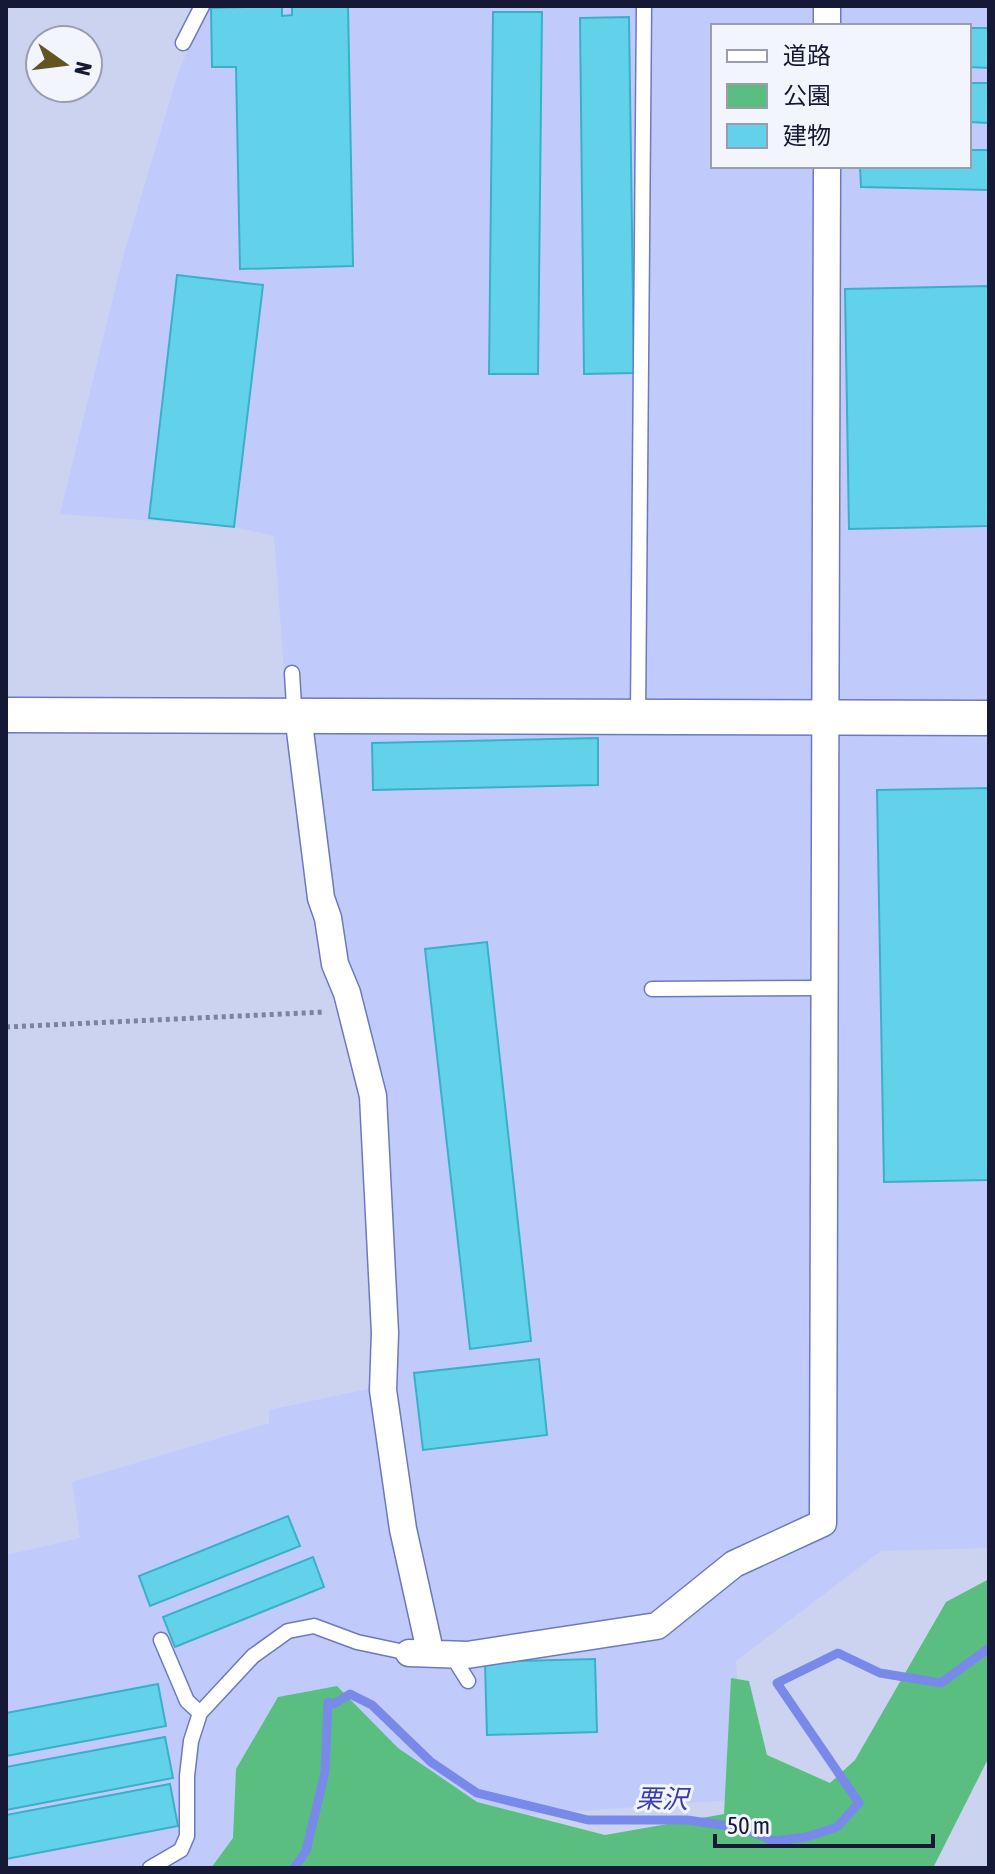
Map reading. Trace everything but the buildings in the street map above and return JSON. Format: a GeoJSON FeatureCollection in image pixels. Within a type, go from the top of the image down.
{"type":"FeatureCollection","features":[{"type":"Feature","properties":{"kind":"street"},"geometry":{"type":"LineString","coordinates":[[298,715],[321,898],[328,918],[335,964],[373,1096],[385,1333],[383,1390],[419,1652],[457,1654],[657,1626],[734,1564],[823,1523],[827,168]]}},
{"type":"Feature","properties":{"kind":"street"},"geometry":{"type":"LineString","coordinates":[[6,715],[825,715],[989,718]]}},
{"type":"Feature","properties":{"kind":"lane"},"geometry":{"type":"LineString","coordinates":[[183,43],[202,6]]}},
{"type":"Feature","properties":{"kind":"lane"},"geometry":{"type":"LineString","coordinates":[[638,716],[644,6]]}},
{"type":"Feature","properties":{"kind":"lane"},"geometry":{"type":"LineString","coordinates":[[292,673],[298,715]]}},
{"type":"Feature","properties":{"kind":"lane"},"geometry":{"type":"LineString","coordinates":[[652,989],[825,988]]}},
{"type":"Feature","properties":{"kind":"lane"},"geometry":{"type":"LineString","coordinates":[[150,1868],[181,1850],[187,1836],[187,1776],[191,1741],[200,1713],[253,1656],[288,1631],[314,1626],[357,1642],[419,1652]]}},
{"type":"Feature","properties":{"kind":"lane"},"geometry":{"type":"LineString","coordinates":[[161,1640],[187,1701],[200,1713]]}},
{"type":"Feature","properties":{"kind":"lane"},"geometry":{"type":"LineString","coordinates":[[457,1654],[456,1662],[468,1681]]}},
{"type":"Feature","properties":{"kind":"path"},"geometry":{"type":"LineString","coordinates":[[6,1027],[351,1011]]}},
{"type":"Feature","properties":{"kind":"shaded area"},"geometry":{"type":"Polygon","coordinates":[[[208,6],[989,6],[989,1548],[881,1551],[736,1661],[746,1799],[472,1819],[238,1868],[6,1868],[6,1555],[80,1538],[72,1482],[269,1423],[269,1410],[391,1384],[394,1326],[311,740],[286,698],[274,536],[234,527],[60,514],[123,257],[179,70],[208,6]]]}},
{"type":"Feature","properties":{"kind":"green space"},"geometry":{"type":"Polygon","coordinates":[[[989,1579],[989,1757],[933,1868],[211,1868],[233,1838],[236,1769],[278,1697],[337,1686],[398,1748],[477,1802],[605,1835],[724,1814],[731,1678],[749,1681],[767,1755],[830,1783],[855,1760],[946,1602],[989,1579]]]}},
{"type":"Feature","properties":{"kind":"waterway","name":"栗沢"},"geometry":{"type":"LineString","coordinates":[[294,1868],[306,1851],[325,1772],[328,1702],[334,1704],[350,1694],[372,1705],[431,1762],[477,1793],[588,1820],[687,1820],[743,1828],[774,1841],[806,1837],[837,1827],[859,1803],[777,1683],[838,1653],[880,1673],[941,1683],[989,1648]]}}]}
